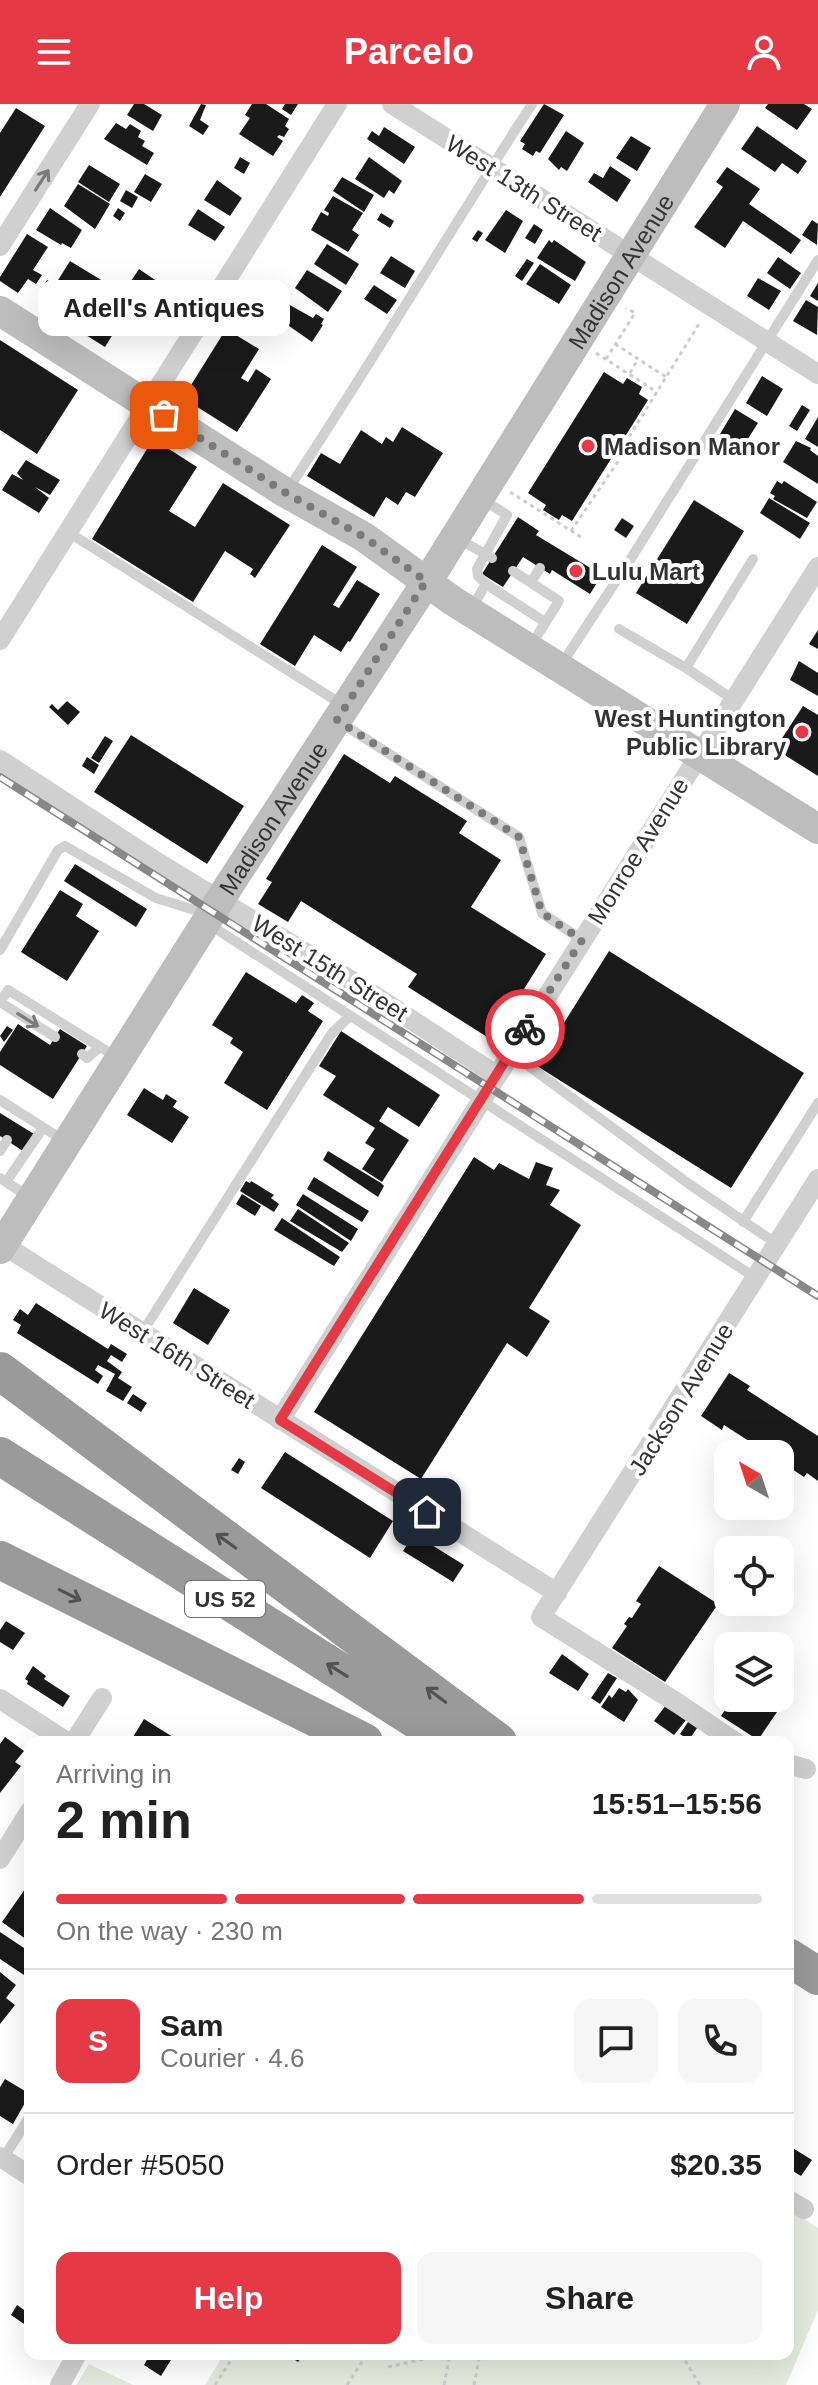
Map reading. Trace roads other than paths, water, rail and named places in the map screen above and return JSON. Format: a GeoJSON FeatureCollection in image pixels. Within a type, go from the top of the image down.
{"type":"FeatureCollection","features":[{"type":"Feature","properties":{"kind":"highway"},"geometry":{"type":"LineString","coordinates":[[0,1371],[490,1736]]}},
{"type":"Feature","properties":{"kind":"highway","name":"US 52"},"geometry":{"type":"LineString","coordinates":[[0,1456],[442,1736]]}},
{"type":"Feature","properties":{"kind":"highway","name":"US 52"},"geometry":{"type":"LineString","coordinates":[[0,1485],[395,1736]]}},
{"type":"Feature","properties":{"kind":"highway"},"geometry":{"type":"LineString","coordinates":[[0,1560],[352,1736]]}},
{"type":"Feature","properties":{"kind":"highway"},"geometry":{"type":"LineString","coordinates":[[794,1961],[818,1976]]}},
{"type":"Feature","properties":{"kind":"highway"},"geometry":{"type":"LineString","coordinates":[[794,1990],[818,2005]]}},
{"type":"Feature","properties":{"kind":"street"},"geometry":{"type":"LineString","coordinates":[[0,246],[90,104]]}},
{"type":"Feature","properties":{"kind":"street"},"geometry":{"type":"LineString","coordinates":[[0,640],[337,104]]}},
{"type":"Feature","properties":{"kind":"street","name":"West 13th Street"},"geometry":{"type":"LineString","coordinates":[[392,104],[818,374]]}},
{"type":"Feature","properties":{"kind":"street","name":"Madison Avenue"},"geometry":{"type":"LineString","coordinates":[[1,1245],[31,1199],[55,1135],[110,1053],[212,913],[455,536],[493,493],[629,255],[725,104]]}},
{"type":"Feature","properties":{"kind":"street"},"geometry":{"type":"LineString","coordinates":[[0,311],[286,493],[364,537],[470,611],[818,829]]}},
{"type":"Feature","properties":{"kind":"street","name":"Monroe Avenue"},"geometry":{"type":"LineString","coordinates":[[280,1420],[818,567]]}},
{"type":"Feature","properties":{"kind":"street","name":"West 15th Street"},"geometry":{"type":"LineString","coordinates":[[0,760],[212,913],[339,972],[496,1075]]}},
{"type":"Feature","properties":{"kind":"street","name":"Jackson Avenue"},"geometry":{"type":"LineString","coordinates":[[726,1736],[541,1617],[818,1179]]}},
{"type":"Feature","properties":{"kind":"street","name":"West 16th Street"},"geometry":{"type":"LineString","coordinates":[[1,1245],[557,1593]]}},
{"type":"Feature","properties":{"kind":"street"},"geometry":{"type":"LineString","coordinates":[[78,1736],[102,1698]]}},
{"type":"Feature","properties":{"kind":"street"},"geometry":{"type":"LineString","coordinates":[[0,1699],[58,1736]]}},
{"type":"Feature","properties":{"kind":"street"},"geometry":{"type":"LineString","coordinates":[[0,1859],[24,1821]]}},
{"type":"Feature","properties":{"kind":"street"},"geometry":{"type":"LineString","coordinates":[[1,2160],[24,2173]]}},
{"type":"Feature","properties":{"kind":"street"},"geometry":{"type":"LineString","coordinates":[[60,2385],[74,2360]]}},
{"type":"Feature","properties":{"kind":"lane"},"geometry":{"type":"LineString","coordinates":[[286,493],[532,104]]}},
{"type":"Feature","properties":{"kind":"lane"},"geometry":{"type":"LineString","coordinates":[[560,667],[638,549],[818,260]]}},
{"type":"Feature","properties":{"kind":"lane"},"geometry":{"type":"LineString","coordinates":[[493,493],[507,515],[505,529],[477,569],[478,576],[545,622]]}},
{"type":"Feature","properties":{"kind":"lane"},"geometry":{"type":"LineString","coordinates":[[68,532],[341,713],[519,837],[542,913],[582,940]]}},
{"type":"Feature","properties":{"kind":"lane"},"geometry":{"type":"LineString","coordinates":[[455,536],[488,556]]}},
{"type":"Feature","properties":{"kind":"lane"},"geometry":{"type":"LineString","coordinates":[[686,668],[753,559]]}},
{"type":"Feature","properties":{"kind":"lane"},"geometry":{"type":"LineString","coordinates":[[531,582],[540,568]]}},
{"type":"Feature","properties":{"kind":"lane"},"geometry":{"type":"LineString","coordinates":[[513,571],[559,601],[529,648]]}},
{"type":"Feature","properties":{"kind":"lane"},"geometry":{"type":"LineString","coordinates":[[470,611],[486,584]]}},
{"type":"Feature","properties":{"kind":"lane"},"geometry":{"type":"LineString","coordinates":[[619,629],[734,700]]}},
{"type":"Feature","properties":{"kind":"lane"},"geometry":{"type":"LineString","coordinates":[[0,950],[58,850],[65,846],[156,898],[212,913],[350,1016],[756,1278]]}},
{"type":"Feature","properties":{"kind":"lane"},"geometry":{"type":"LineString","coordinates":[[55,1037],[0,1002],[8,990],[110,1053]]}},
{"type":"Feature","properties":{"kind":"lane"},"geometry":{"type":"LineString","coordinates":[[142,1333],[325,1044],[350,1016]]}},
{"type":"Feature","properties":{"kind":"lane"},"geometry":{"type":"LineString","coordinates":[[82,1054],[87,1058],[110,1053]]}},
{"type":"Feature","properties":{"kind":"lane"},"geometry":{"type":"LineString","coordinates":[[511,1053],[777,1244]]}},
{"type":"Feature","properties":{"kind":"lane"},"geometry":{"type":"LineString","coordinates":[[743,1222],[818,1103]]}},
{"type":"Feature","properties":{"kind":"lane"},"geometry":{"type":"LineString","coordinates":[[2,1106],[20,1119],[55,1135],[3,1180],[31,1199]]}},
{"type":"Feature","properties":{"kind":"lane"},"geometry":{"type":"LineString","coordinates":[[0,1151],[7,1140]]}},
{"type":"Feature","properties":{"kind":"lane"},"geometry":{"type":"LineString","coordinates":[[1,2160],[24,2125]]}},
{"type":"Feature","properties":{"kind":"railway"},"geometry":{"type":"LineString","coordinates":[[0,777],[818,1296]]}},
{"type":"Feature","properties":{"kind":"place","name":"Adell's Antiques"},"geometry":{"type":"Point","coordinates":[164,415]}},
{"type":"Feature","properties":{"kind":"place","name":"Madison Manor"},"geometry":{"type":"Point","coordinates":[588,446]}},
{"type":"Feature","properties":{"kind":"place","name":"Lulu Mart"},"geometry":{"type":"Point","coordinates":[576,571]}},
{"type":"Feature","properties":{"kind":"place","name":"West Huntington Public Library"},"geometry":{"type":"Point","coordinates":[802,732]}}]}
